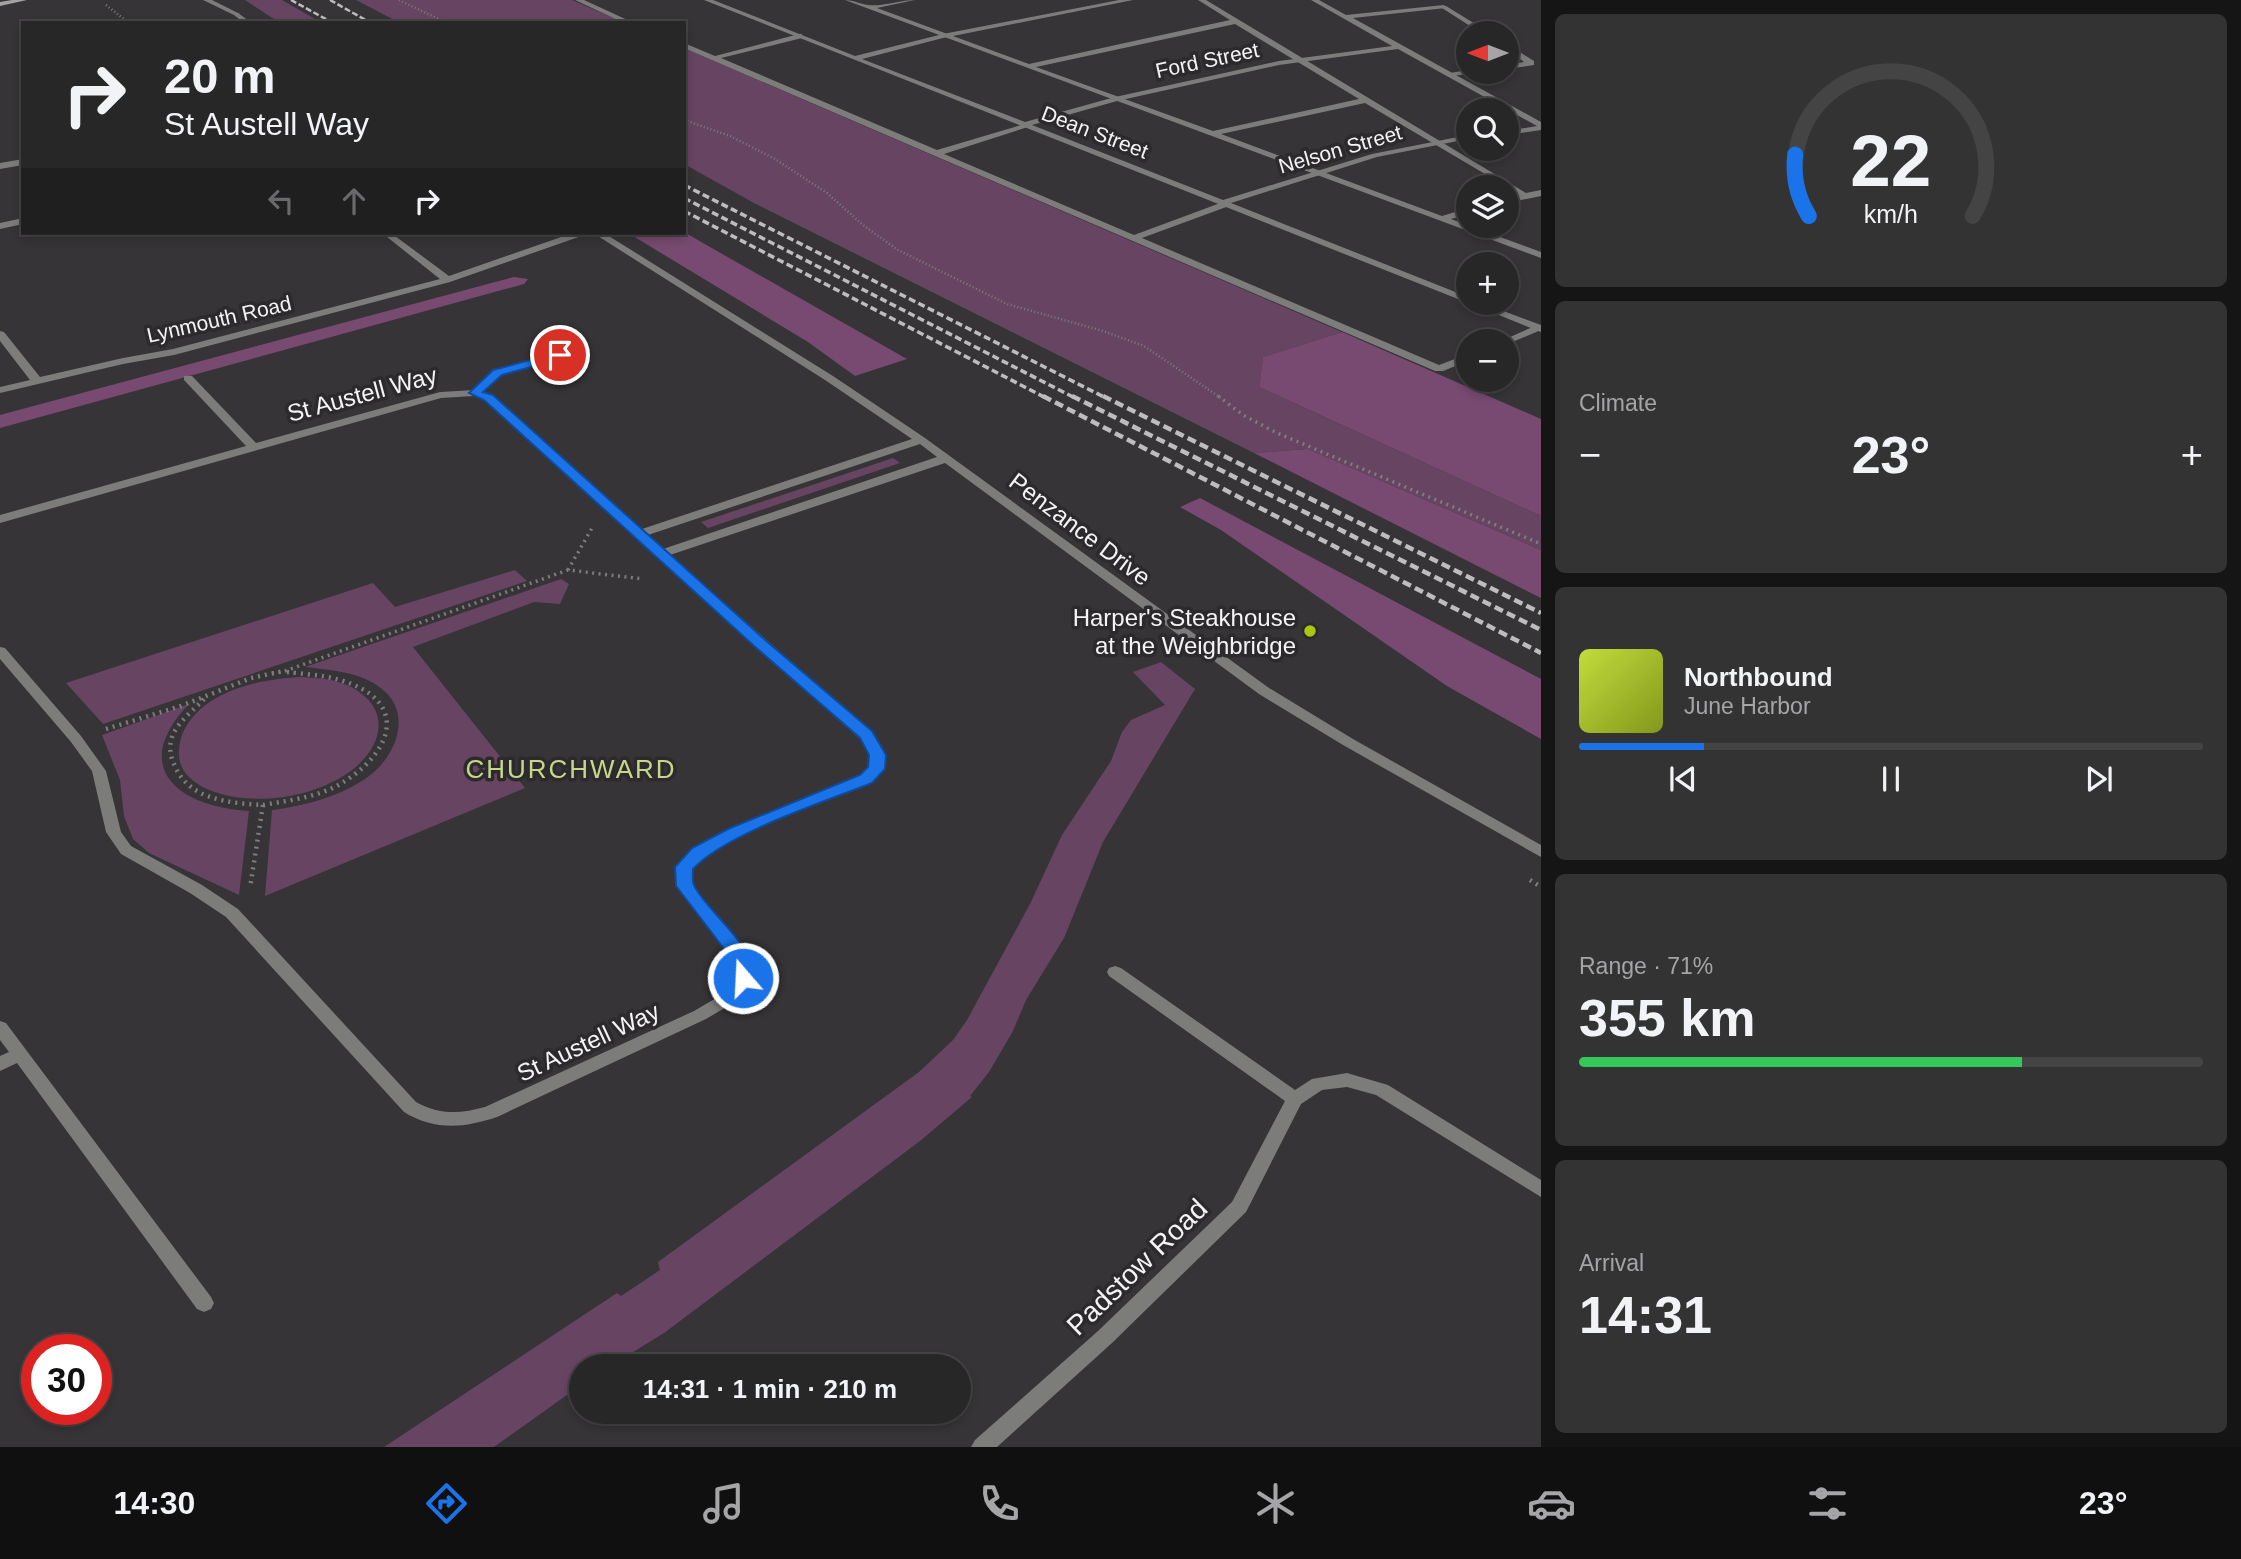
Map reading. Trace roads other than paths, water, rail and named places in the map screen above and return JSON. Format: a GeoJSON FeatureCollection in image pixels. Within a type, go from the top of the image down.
{"type":"FeatureCollection","features":[{"type":"Feature","properties":{"kind":"main road"},"geometry":{"type":"LineString","coordinates":[[0,4],[24,0]]}},
{"type":"Feature","properties":{"kind":"street"},"geometry":{"type":"LineString","coordinates":[[206,0],[247,21]]}},
{"type":"Feature","properties":{"kind":"street"},"geometry":{"type":"LineString","coordinates":[[224,0],[234,6],[236,14]]}},
{"type":"Feature","properties":{"kind":"street"},"geometry":{"type":"LineString","coordinates":[[578,0],[626,21]]}},
{"type":"Feature","properties":{"kind":"street"},"geometry":{"type":"LineString","coordinates":[[711,1],[724,0]]}},
{"type":"Feature","properties":{"kind":"street"},"geometry":{"type":"LineString","coordinates":[[848,0],[1541,255]]}},
{"type":"Feature","properties":{"kind":"street"},"geometry":{"type":"LineString","coordinates":[[869,8],[912,0]]}},
{"type":"Feature","properties":{"kind":"street"},"geometry":{"type":"LineString","coordinates":[[856,58],[943,36],[1130,0]]}},
{"type":"Feature","properties":{"kind":"street"},"geometry":{"type":"LineString","coordinates":[[1201,0],[1524,196]]}},
{"type":"Feature","properties":{"kind":"street"},"geometry":{"type":"LineString","coordinates":[[1314,0],[1541,126]]}},
{"type":"Feature","properties":{"kind":"street","name":"Dean Street"},"geometry":{"type":"LineString","coordinates":[[711,1],[1456,295]]}},
{"type":"Feature","properties":{"kind":"street"},"geometry":{"type":"LineString","coordinates":[[1408,2],[1422,9]]}},
{"type":"Feature","properties":{"kind":"street"},"geometry":{"type":"LineString","coordinates":[[1345,18],[1444,7],[1467,21]]}},
{"type":"Feature","properties":{"kind":"street"},"geometry":{"type":"LineString","coordinates":[[1027,66],[1237,21]]}},
{"type":"Feature","properties":{"kind":"street"},"geometry":{"type":"LineString","coordinates":[[714,58],[799,36]]}},
{"type":"Feature","properties":{"kind":"street"},"geometry":{"type":"LineString","coordinates":[[686,46],[1439,369],[1456,362]]}},
{"type":"Feature","properties":{"kind":"street","name":"Ford Street"},"geometry":{"type":"LineString","coordinates":[[937,153],[1115,99],[1299,59],[1399,47]]}},
{"type":"Feature","properties":{"kind":"street"},"geometry":{"type":"LineString","coordinates":[[1519,54],[1531,63],[1519,65]]}},
{"type":"Feature","properties":{"kind":"street"},"geometry":{"type":"LineString","coordinates":[[1448,74],[1456,73]]}},
{"type":"Feature","properties":{"kind":"street"},"geometry":{"type":"LineString","coordinates":[[1211,134],[1368,100]]}},
{"type":"Feature","properties":{"kind":"street"},"geometry":{"type":"LineString","coordinates":[[1519,130],[1541,126]]}},
{"type":"Feature","properties":{"kind":"street","name":"Nelson Street"},"geometry":{"type":"LineString","coordinates":[[1133,238],[1312,172],[1456,139]]}},
{"type":"Feature","properties":{"kind":"street"},"geometry":{"type":"LineString","coordinates":[[0,166],[21,162]]}},
{"type":"Feature","properties":{"kind":"street"},"geometry":{"type":"LineString","coordinates":[[1519,197],[1541,193]]}},
{"type":"Feature","properties":{"kind":"street"},"geometry":{"type":"LineString","coordinates":[[1440,219],[1456,214]]}},
{"type":"Feature","properties":{"kind":"street"},"geometry":{"type":"LineString","coordinates":[[0,226],[21,221]]}},
{"type":"Feature","properties":{"kind":"street"},"geometry":{"type":"LineString","coordinates":[[389,235],[447,280]]}},
{"type":"Feature","properties":{"kind":"street","name":"Lynmouth Road"},"geometry":{"type":"LineString","coordinates":[[0,390],[123,360],[174,352],[447,280],[487,268],[525,251],[578,235]]}},
{"type":"Feature","properties":{"kind":"street","name":"Penzance Drive"},"geometry":{"type":"LineString","coordinates":[[601,235],[829,378],[921,440],[1264,691],[1541,852]]}},
{"type":"Feature","properties":{"kind":"street"},"geometry":{"type":"LineString","coordinates":[[1504,315],[1539,329]]}},
{"type":"Feature","properties":{"kind":"street"},"geometry":{"type":"LineString","coordinates":[[1519,336],[1539,329]]}},
{"type":"Feature","properties":{"kind":"street"},"geometry":{"type":"LineString","coordinates":[[0,334],[37,381]]}},
{"type":"Feature","properties":{"kind":"street"},"geometry":{"type":"LineString","coordinates":[[475,393],[498,372],[570,354]]}},
{"type":"Feature","properties":{"kind":"street"},"geometry":{"type":"LineString","coordinates":[[188,378],[253,447]]}},
{"type":"Feature","properties":{"kind":"street","name":"St Austell Way"},"geometry":{"type":"LineString","coordinates":[[0,519],[440,395],[475,393],[489,398],[866,735],[878,755],[876,769],[866,779],[734,833],[698,852],[684,867],[685,886],[740,958],[743,978],[734,995],[700,1015],[491,1112],[461,1120],[434,1119],[410,1107],[318,1010],[245,924],[196,889],[126,850],[114,832],[99,771],[76,739],[0,651]]}},
{"type":"Feature","properties":{"kind":"street"},"geometry":{"type":"LineString","coordinates":[[640,534],[921,440]]}},
{"type":"Feature","properties":{"kind":"street"},"geometry":{"type":"LineString","coordinates":[[662,554],[947,458]]}},
{"type":"Feature","properties":{"kind":"street"},"geometry":{"type":"LineString","coordinates":[[1115,972],[1295,1100],[1318,1084],[1347,1080],[1382,1090],[1541,1189]]}},
{"type":"Feature","properties":{"kind":"street"},"geometry":{"type":"LineString","coordinates":[[0,1027],[204,1303]]}},
{"type":"Feature","properties":{"kind":"street"},"geometry":{"type":"LineString","coordinates":[[0,1064],[20,1054]]}},
{"type":"Feature","properties":{"kind":"street","name":"Padstow Road"},"geometry":{"type":"LineString","coordinates":[[982,1447],[1105,1337],[1239,1207],[1295,1100]]}},
{"type":"Feature","properties":{"kind":"railway"},"geometry":{"type":"LineString","coordinates":[[291,0],[329,21]]}},
{"type":"Feature","properties":{"kind":"railway"},"geometry":{"type":"LineString","coordinates":[[330,0],[367,21]]}},
{"type":"Feature","properties":{"kind":"railway"},"geometry":{"type":"LineString","coordinates":[[686,186],[1106,398]]}},
{"type":"Feature","properties":{"kind":"railway"},"geometry":{"type":"LineString","coordinates":[[686,199],[1075,398]]}},
{"type":"Feature","properties":{"kind":"railway"},"geometry":{"type":"LineString","coordinates":[[686,212],[1046,398]]}},
{"type":"Feature","properties":{"kind":"railway"},"geometry":{"type":"LineString","coordinates":[[1043,396],[1541,653]]}},
{"type":"Feature","properties":{"kind":"railway"},"geometry":{"type":"LineString","coordinates":[[1072,396],[1541,630]]}},
{"type":"Feature","properties":{"kind":"railway"},"geometry":{"type":"LineString","coordinates":[[1103,396],[1541,613]]}},
{"type":"Feature","properties":{"kind":"place","name":"Harper's Steakhouse at the Weighbridge"},"geometry":{"type":"Point","coordinates":[1310,631]}},
{"type":"Feature","properties":{"kind":"district","name":"CHURCHWARD"},"geometry":{"type":"Point","coordinates":[571,769]}}]}
